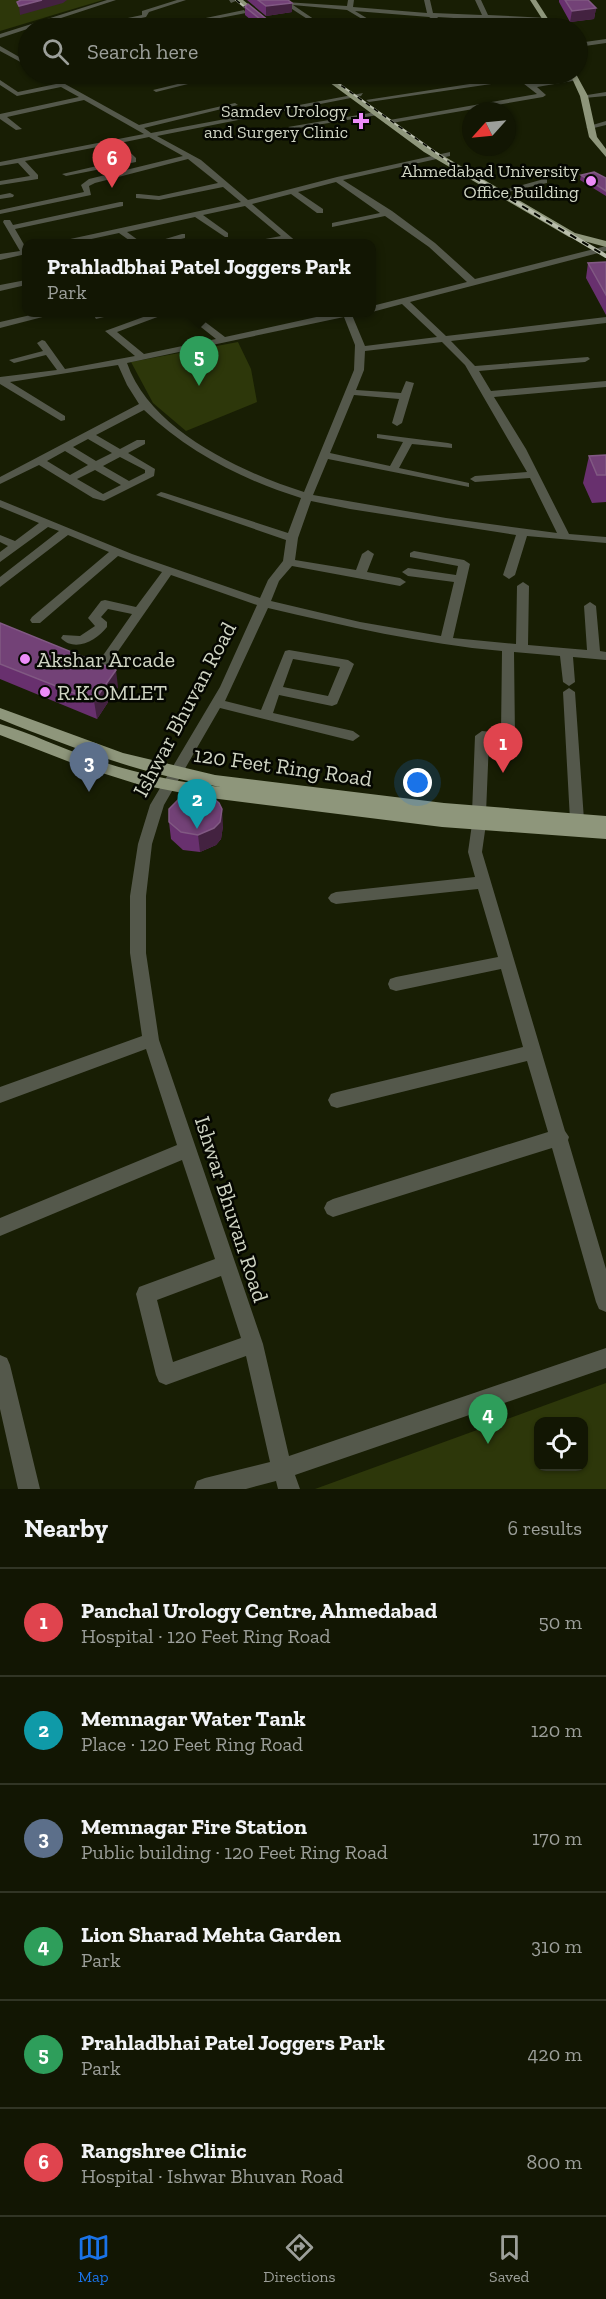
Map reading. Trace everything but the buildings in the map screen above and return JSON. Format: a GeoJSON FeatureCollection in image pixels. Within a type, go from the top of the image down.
{"type":"FeatureCollection","features":[{"type":"Feature","properties":{"kind":"main road"},"geometry":{"type":"LineString","coordinates":[[234,0],[244,12],[253,18]]}},
{"type":"Feature","properties":{"kind":"main road"},"geometry":{"type":"LineString","coordinates":[[234,0],[256,18]]}},
{"type":"Feature","properties":{"kind":"main road"},"geometry":{"type":"LineString","coordinates":[[533,0],[545,18]]}},
{"type":"Feature","properties":{"kind":"main road"},"geometry":{"type":"LineString","coordinates":[[550,10],[554,18]]}},
{"type":"Feature","properties":{"kind":"main road"},"geometry":{"type":"LineString","coordinates":[[339,84],[386,122],[572,235],[588,242],[606,244]]}},
{"type":"Feature","properties":{"kind":"main road"},"geometry":{"type":"LineString","coordinates":[[344,84],[365,97],[442,155],[606,244]]}},
{"type":"Feature","properties":{"kind":"main road"},"geometry":{"type":"LineString","coordinates":[[579,84],[603,124],[606,141]]}},
{"type":"Feature","properties":{"kind":"main road"},"geometry":{"type":"LineString","coordinates":[[584,84],[593,137],[606,155]]}},
{"type":"Feature","properties":{"kind":"main road","name":"120 Feet Ring Road"},"geometry":{"type":"LineString","coordinates":[[0,713],[173,779]]}},
{"type":"Feature","properties":{"kind":"main road","name":"120 Feet Ring Road"},"geometry":{"type":"LineString","coordinates":[[0,729],[85,762],[309,805],[479,819],[606,833]]}},
{"type":"Feature","properties":{"kind":"main road","name":"120 Feet Ring Road"},"geometry":{"type":"LineString","coordinates":[[479,819],[606,822]]}},
{"type":"Feature","properties":{"kind":"street"},"geometry":{"type":"LineString","coordinates":[[59,18],[112,0]]}},
{"type":"Feature","properties":{"kind":"street"},"geometry":{"type":"LineString","coordinates":[[135,18],[144,16],[146,13],[144,12],[183,0]]}},
{"type":"Feature","properties":{"kind":"street"},"geometry":{"type":"LineString","coordinates":[[256,0],[431,16],[545,18]]}},
{"type":"Feature","properties":{"kind":"street"},"geometry":{"type":"LineString","coordinates":[[350,10],[351,0]]}},
{"type":"Feature","properties":{"kind":"street"},"geometry":{"type":"LineString","coordinates":[[427,0],[431,16],[434,18]]}},
{"type":"Feature","properties":{"kind":"street"},"geometry":{"type":"LineString","coordinates":[[478,0],[487,18]]}},
{"type":"Feature","properties":{"kind":"street"},"geometry":{"type":"LineString","coordinates":[[67,18],[121,1]]}},
{"type":"Feature","properties":{"kind":"street"},"geometry":{"type":"LineString","coordinates":[[288,4],[309,18]]}},
{"type":"Feature","properties":{"kind":"street"},"geometry":{"type":"LineString","coordinates":[[350,10],[363,18]]}},
{"type":"Feature","properties":{"kind":"street"},"geometry":{"type":"LineString","coordinates":[[213,18],[244,12]]}},
{"type":"Feature","properties":{"kind":"street"},"geometry":{"type":"LineString","coordinates":[[0,38],[18,32]]}},
{"type":"Feature","properties":{"kind":"street"},"geometry":{"type":"LineString","coordinates":[[0,38],[18,34]]}},
{"type":"Feature","properties":{"kind":"street"},"geometry":{"type":"LineString","coordinates":[[588,44],[606,42]]}},
{"type":"Feature","properties":{"kind":"street"},"geometry":{"type":"LineString","coordinates":[[0,48],[18,58]]}},
{"type":"Feature","properties":{"kind":"street"},"geometry":{"type":"LineString","coordinates":[[0,82],[17,94]]}},
{"type":"Feature","properties":{"kind":"street"},"geometry":{"type":"LineString","coordinates":[[156,90],[182,84]]}},
{"type":"Feature","properties":{"kind":"street"},"geometry":{"type":"LineString","coordinates":[[2,162],[21,161],[352,96],[365,97],[460,84]]}},
{"type":"Feature","properties":{"kind":"street"},"geometry":{"type":"LineString","coordinates":[[386,122],[543,95],[530,84]]}},
{"type":"Feature","properties":{"kind":"street"},"geometry":{"type":"LineString","coordinates":[[533,86],[542,84]]}},
{"type":"Feature","properties":{"kind":"street"},"geometry":{"type":"LineString","coordinates":[[2,97],[62,85],[189,157],[289,239]]}},
{"type":"Feature","properties":{"kind":"street"},"geometry":{"type":"LineString","coordinates":[[587,96],[606,94]]}},
{"type":"Feature","properties":{"kind":"street"},"geometry":{"type":"LineString","coordinates":[[1,115],[84,98]]}},
{"type":"Feature","properties":{"kind":"street"},"geometry":{"type":"LineString","coordinates":[[137,128],[235,105]]}},
{"type":"Feature","properties":{"kind":"street"},"geometry":{"type":"LineString","coordinates":[[292,127],[376,114]]}},
{"type":"Feature","properties":{"kind":"street"},"geometry":{"type":"LineString","coordinates":[[1,115],[18,129]]}},
{"type":"Feature","properties":{"kind":"street"},"geometry":{"type":"LineString","coordinates":[[590,127],[603,124]]}},
{"type":"Feature","properties":{"kind":"street"},"geometry":{"type":"LineString","coordinates":[[66,174],[136,162],[116,143]]}},
{"type":"Feature","properties":{"kind":"street"},"geometry":{"type":"LineString","coordinates":[[81,239],[246,204],[337,179],[442,155]]}},
{"type":"Feature","properties":{"kind":"street"},"geometry":{"type":"LineString","coordinates":[[22,246],[1,211],[88,193],[84,185],[92,181],[189,157]]}},
{"type":"Feature","properties":{"kind":"street"},"geometry":{"type":"LineString","coordinates":[[0,183],[35,177],[21,161]]}},
{"type":"Feature","properties":{"kind":"street"},"geometry":{"type":"LineString","coordinates":[[337,179],[432,245],[474,283]]}},
{"type":"Feature","properties":{"kind":"street"},"geometry":{"type":"LineString","coordinates":[[508,190],[544,181]]}},
{"type":"Feature","properties":{"kind":"street"},"geometry":{"type":"LineString","coordinates":[[139,196],[159,198],[224,184]]}},
{"type":"Feature","properties":{"kind":"street"},"geometry":{"type":"LineString","coordinates":[[292,191],[320,211]]}},
{"type":"Feature","properties":{"kind":"street"},"geometry":{"type":"LineString","coordinates":[[0,197],[10,195]]}},
{"type":"Feature","properties":{"kind":"street"},"geometry":{"type":"LineString","coordinates":[[11,228],[120,204]]}},
{"type":"Feature","properties":{"kind":"street"},"geometry":{"type":"LineString","coordinates":[[335,225],[389,213]]}},
{"type":"Feature","properties":{"kind":"street"},"geometry":{"type":"LineString","coordinates":[[197,214],[225,235]]}},
{"type":"Feature","properties":{"kind":"street"},"geometry":{"type":"LineString","coordinates":[[120,230],[132,239]]}},
{"type":"Feature","properties":{"kind":"street"},"geometry":{"type":"LineString","coordinates":[[171,239],[183,236]]}},
{"type":"Feature","properties":{"kind":"street"},"geometry":{"type":"LineString","coordinates":[[277,239],[287,237]]}},
{"type":"Feature","properties":{"kind":"street"},"geometry":{"type":"LineString","coordinates":[[376,308],[577,255],[606,244]]}},
{"type":"Feature","properties":{"kind":"street"},"geometry":{"type":"LineString","coordinates":[[0,257],[22,253]]}},
{"type":"Feature","properties":{"kind":"street"},"geometry":{"type":"LineString","coordinates":[[577,255],[606,253]]}},
{"type":"Feature","properties":{"kind":"street"},"geometry":{"type":"LineString","coordinates":[[0,288],[22,287]]}},
{"type":"Feature","properties":{"kind":"street"},"geometry":{"type":"LineString","coordinates":[[405,302],[447,340],[472,369],[489,394],[534,475],[565,537]]}},
{"type":"Feature","properties":{"kind":"street"},"geometry":{"type":"LineString","coordinates":[[0,325],[28,317]]}},
{"type":"Feature","properties":{"kind":"street"},"geometry":{"type":"LineString","coordinates":[[142,357],[110,331],[152,317]]}},
{"type":"Feature","properties":{"kind":"street"},"geometry":{"type":"LineString","coordinates":[[192,317],[222,340]]}},
{"type":"Feature","properties":{"kind":"street"},"geometry":{"type":"LineString","coordinates":[[1,380],[122,362],[330,317]]}},
{"type":"Feature","properties":{"kind":"street"},"geometry":{"type":"LineString","coordinates":[[351,317],[362,349],[606,320]]}},
{"type":"Feature","properties":{"kind":"street"},"geometry":{"type":"LineString","coordinates":[[42,344],[63,372]]}},
{"type":"Feature","properties":{"kind":"street","name":"Ishwar Bhuvan Road"},"geometry":{"type":"LineString","coordinates":[[289,1489],[282,1469],[254,1344],[151,1040],[138,953],[138,896],[145,844],[157,805],[217,703],[274,580],[289,562],[292,538],[359,370],[362,349]]}},
{"type":"Feature","properties":{"kind":"street"},"geometry":{"type":"LineString","coordinates":[[14,360],[49,352]]}},
{"type":"Feature","properties":{"kind":"street"},"geometry":{"type":"LineString","coordinates":[[472,369],[585,359]]}},
{"type":"Feature","properties":{"kind":"street"},"geometry":{"type":"LineString","coordinates":[[122,362],[128,382],[145,405],[197,446],[258,477],[308,497],[429,519],[565,537],[606,540]]}},
{"type":"Feature","properties":{"kind":"street"},"geometry":{"type":"LineString","coordinates":[[1,380],[61,418]]}},
{"type":"Feature","properties":{"kind":"street"},"geometry":{"type":"LineString","coordinates":[[398,423],[409,383]]}},
{"type":"Feature","properties":{"kind":"street"},"geometry":{"type":"LineString","coordinates":[[489,394],[606,384]]}},
{"type":"Feature","properties":{"kind":"street"},"geometry":{"type":"LineString","coordinates":[[350,392],[405,396]]}},
{"type":"Feature","properties":{"kind":"street"},"geometry":{"type":"LineString","coordinates":[[0,481],[145,405]]}},
{"type":"Feature","properties":{"kind":"street"},"geometry":{"type":"LineString","coordinates":[[88,435],[121,453]]}},
{"type":"Feature","properties":{"kind":"street"},"geometry":{"type":"LineString","coordinates":[[381,436],[448,446]]}},
{"type":"Feature","properties":{"kind":"street"},"geometry":{"type":"LineString","coordinates":[[393,470],[409,440]]}},
{"type":"Feature","properties":{"kind":"street"},"geometry":{"type":"LineString","coordinates":[[69,479],[141,442]]}},
{"type":"Feature","properties":{"kind":"street"},"geometry":{"type":"LineString","coordinates":[[39,461],[104,498],[150,474],[150,469],[96,466],[65,447]]}},
{"type":"Feature","properties":{"kind":"street"},"geometry":{"type":"LineString","coordinates":[[121,453],[122,467],[128,485]]}},
{"type":"Feature","properties":{"kind":"street"},"geometry":{"type":"LineString","coordinates":[[324,455],[393,470],[470,482],[534,475]]}},
{"type":"Feature","properties":{"kind":"street"},"geometry":{"type":"LineString","coordinates":[[161,495],[292,538]]}},
{"type":"Feature","properties":{"kind":"street"},"geometry":{"type":"LineString","coordinates":[[0,502],[65,532],[168,571],[264,603],[360,626],[446,641],[600,655],[590,606]]}},
{"type":"Feature","properties":{"kind":"street"},"geometry":{"type":"LineString","coordinates":[[0,558],[46,523]]}},
{"type":"Feature","properties":{"kind":"street"},"geometry":{"type":"LineString","coordinates":[[0,583],[65,532]]}},
{"type":"Feature","properties":{"kind":"street"},"geometry":{"type":"LineString","coordinates":[[509,575],[523,532]]}},
{"type":"Feature","properties":{"kind":"street"},"geometry":{"type":"LineString","coordinates":[[0,538],[16,546]]}},
{"type":"Feature","properties":{"kind":"street"},"geometry":{"type":"LineString","coordinates":[[36,620],[116,552]]}},
{"type":"Feature","properties":{"kind":"street"},"geometry":{"type":"LineString","coordinates":[[360,574],[368,554]]}},
{"type":"Feature","properties":{"kind":"street"},"geometry":{"type":"LineString","coordinates":[[414,555],[464,564],[446,641]]}},
{"type":"Feature","properties":{"kind":"street"},"geometry":{"type":"LineString","coordinates":[[289,562],[400,582]]}},
{"type":"Feature","properties":{"kind":"street"},"geometry":{"type":"LineString","coordinates":[[102,667],[168,571]]}},
{"type":"Feature","properties":{"kind":"street"},"geometry":{"type":"LineString","coordinates":[[408,572],[460,579]]}},
{"type":"Feature","properties":{"kind":"street"},"geometry":{"type":"LineString","coordinates":[[523,586],[515,648],[508,738],[482,736],[479,819],[475,852],[560,1137],[606,1302]]}},
{"type":"Feature","properties":{"kind":"street"},"geometry":{"type":"LineString","coordinates":[[67,638],[76,642],[83,641],[101,627],[101,622],[94,618],[105,604],[140,612]]}},
{"type":"Feature","properties":{"kind":"street"},"geometry":{"type":"LineString","coordinates":[[566,652],[577,820]]}},
{"type":"Feature","properties":{"kind":"street"},"geometry":{"type":"LineString","coordinates":[[265,716],[275,690],[290,654],[348,664],[332,701],[275,690]]}},
{"type":"Feature","properties":{"kind":"street"},"geometry":{"type":"LineString","coordinates":[[217,703],[353,736]]}},
{"type":"Feature","properties":{"kind":"street"},"geometry":{"type":"LineString","coordinates":[[336,898],[484,882]]}},
{"type":"Feature","properties":{"kind":"street"},"geometry":{"type":"LineString","coordinates":[[396,984],[506,962]]}},
{"type":"Feature","properties":{"kind":"street"},"geometry":{"type":"LineString","coordinates":[[0,1095],[151,1040]]}},
{"type":"Feature","properties":{"kind":"street"},"geometry":{"type":"LineString","coordinates":[[337,1100],[534,1052]]}},
{"type":"Feature","properties":{"kind":"street"},"geometry":{"type":"LineString","coordinates":[[333,1208],[560,1137]]}},
{"type":"Feature","properties":{"kind":"street"},"geometry":{"type":"LineString","coordinates":[[0,1227],[189,1149]]}},
{"type":"Feature","properties":{"kind":"street"},"geometry":{"type":"LineString","coordinates":[[227,1264],[146,1294],[166,1375],[254,1344]]}},
{"type":"Feature","properties":{"kind":"street"},"geometry":{"type":"LineString","coordinates":[[205,1489],[282,1469],[606,1358]]}},
{"type":"Feature","properties":{"kind":"street"},"geometry":{"type":"LineString","coordinates":[[0,1365],[29,1489]]}},
{"type":"Feature","properties":{"kind":"green space"},"geometry":{"type":"Polygon","coordinates":[[[0,0],[103,0],[43,18],[18,18],[18,26],[0,31],[0,0]]]}},
{"type":"Feature","properties":{"kind":"green space"},"geometry":{"type":"Polygon","coordinates":[[[238,342],[251,369],[257,402],[186,431],[153,403],[131,362],[238,342]]]}},
{"type":"Feature","properties":{"kind":"green space"},"geometry":{"type":"Polygon","coordinates":[[[606,1383],[606,1489],[315,1489],[606,1383]]]}},
{"type":"Feature","properties":{"kind":"railway"},"geometry":{"type":"LineString","coordinates":[[236,0],[258,18]]}},
{"type":"Feature","properties":{"kind":"railway"},"geometry":{"type":"LineString","coordinates":[[339,84],[452,164]]}},
{"type":"Feature","properties":{"kind":"railway"},"geometry":{"type":"LineString","coordinates":[[450,163],[606,256]]}},
{"type":"Feature","properties":{"kind":"place","name":"Samdev Urology and Surgery Clinic"},"geometry":{"type":"Point","coordinates":[361,121]}},
{"type":"Feature","properties":{"kind":"place","name":"Ahmedabad University Office Building"},"geometry":{"type":"Point","coordinates":[591,181]}},
{"type":"Feature","properties":{"kind":"place","name":"Rangshree Clinic"},"geometry":{"type":"Point","coordinates":[112,188]}},
{"type":"Feature","properties":{"kind":"place","name":"Prahladbhai Patel Joggers Park"},"geometry":{"type":"Point","coordinates":[199,386]}},
{"type":"Feature","properties":{"kind":"place","name":"Akshar Arcade"},"geometry":{"type":"Point","coordinates":[25,659]}},
{"type":"Feature","properties":{"kind":"place","name":"R.K.OMLET"},"geometry":{"type":"Point","coordinates":[45,692]}},
{"type":"Feature","properties":{"kind":"place","name":"Panchal Urology Centre, Ahmedabad"},"geometry":{"type":"Point","coordinates":[503,773]}},
{"type":"Feature","properties":{"kind":"place","name":"Memnagar Fire Station"},"geometry":{"type":"Point","coordinates":[89,792]}},
{"type":"Feature","properties":{"kind":"place","name":"Memnagar Water Tank"},"geometry":{"type":"Point","coordinates":[197,829]}},
{"type":"Feature","properties":{"kind":"place","name":"Lion Sharad Mehta Garden"},"geometry":{"type":"Point","coordinates":[488,1444]}}]}
